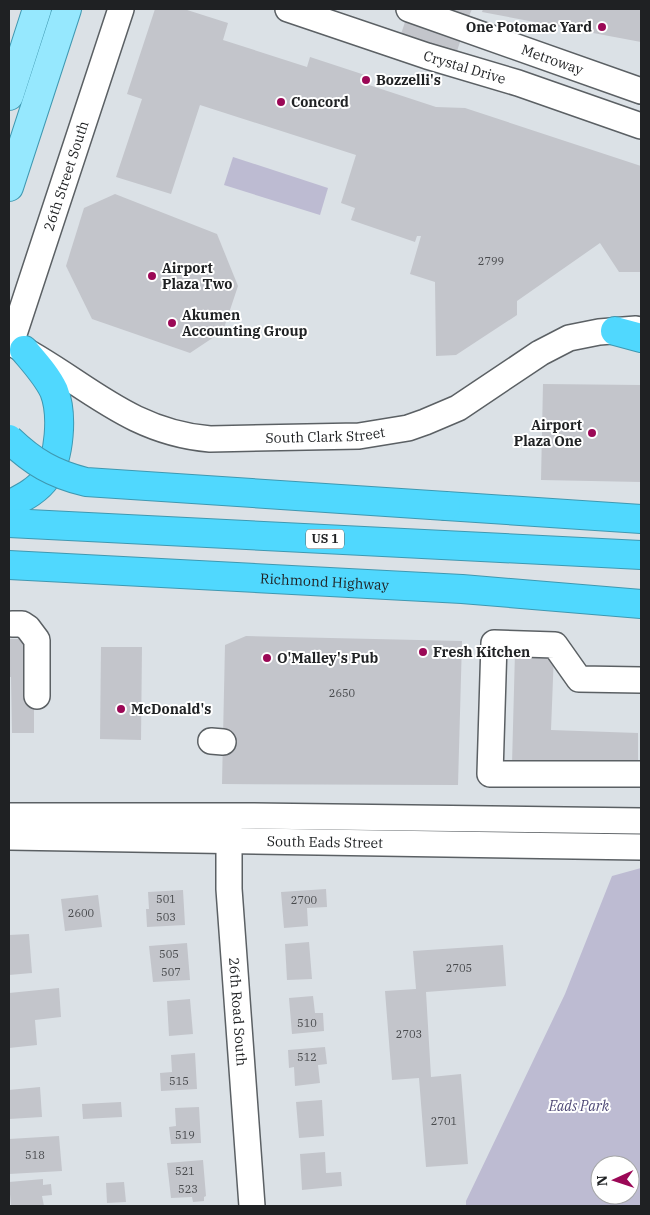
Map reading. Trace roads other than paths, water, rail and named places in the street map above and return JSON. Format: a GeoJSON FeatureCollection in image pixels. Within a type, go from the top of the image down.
{"type":"FeatureCollection","features":[{"type":"Feature","properties":{"kind":"highway"},"geometry":{"type":"LineString","coordinates":[[615,331],[641,338]]}},
{"type":"Feature","properties":{"kind":"highway"},"geometry":{"type":"LineString","coordinates":[[9,505],[34,491],[46,477],[55,456],[58,434],[57,403],[54,391],[48,380],[15,345]]}},
{"type":"Feature","properties":{"kind":"highway"},"geometry":{"type":"LineString","coordinates":[[9,439],[31,459],[44,467],[57,474],[86,482],[641,519]]}},
{"type":"Feature","properties":{"kind":"highway","name":"US 1"},"geometry":{"type":"LineString","coordinates":[[9,523],[641,555]]}},
{"type":"Feature","properties":{"kind":"highway","name":"Richmond Highway"},"geometry":{"type":"LineString","coordinates":[[9,565],[462,589],[641,604]]}},
{"type":"Feature","properties":{"kind":"main road"},"geometry":{"type":"LineString","coordinates":[[9,96],[37,9]]}},
{"type":"Feature","properties":{"kind":"main road"},"geometry":{"type":"LineString","coordinates":[[9,187],[67,9]]}},
{"type":"Feature","properties":{"kind":"street","name":"26th Street South"},"geometry":{"type":"LineString","coordinates":[[15,345],[121,9]]}},
{"type":"Feature","properties":{"kind":"street","name":"Crystal Drive"},"geometry":{"type":"LineString","coordinates":[[288,9],[428,56],[518,82],[641,126]]}},
{"type":"Feature","properties":{"kind":"street","name":"Metroway"},"geometry":{"type":"LineString","coordinates":[[408,9],[641,91]]}},
{"type":"Feature","properties":{"kind":"street","name":"South Clark Street"},"geometry":{"type":"LineString","coordinates":[[15,345],[116,409],[142,422],[175,432],[210,439],[341,437],[391,432],[425,422],[465,404],[540,352],[569,338],[585,334],[641,328]]}},
{"type":"Feature","properties":{"kind":"street"},"geometry":{"type":"LineString","coordinates":[[12,624],[22,624],[28,628],[37,640],[37,696]]}},
{"type":"Feature","properties":{"kind":"street"},"geometry":{"type":"LineString","coordinates":[[641,680],[579,679],[555,645],[494,643],[490,774],[641,774]]}},
{"type":"Feature","properties":{"kind":"street","name":"South Eads Street"},"geometry":{"type":"LineString","coordinates":[[9,816],[78,827],[228,841],[641,847]]}},
{"type":"Feature","properties":{"kind":"street","name":"South Eads Street"},"geometry":{"type":"LineString","coordinates":[[9,837],[78,827],[229,816],[641,821]]}},
{"type":"Feature","properties":{"kind":"street","name":"26th Road South"},"geometry":{"type":"LineString","coordinates":[[229,816],[229,889],[252,1206]]}},
{"type":"Feature","properties":{"kind":"street"},"geometry":{"type":"LineString","coordinates":[[460,844],[462,819]]}},
{"type":"Feature","properties":{"kind":"place","name":"One Potomac Yard"},"geometry":{"type":"Point","coordinates":[602,27]}},
{"type":"Feature","properties":{"kind":"place","name":"Bozzelli's"},"geometry":{"type":"Point","coordinates":[366,80]}},
{"type":"Feature","properties":{"kind":"place","name":"Concord"},"geometry":{"type":"Point","coordinates":[281,102]}},
{"type":"Feature","properties":{"kind":"place","name":"Airport Plaza Two"},"geometry":{"type":"Point","coordinates":[152,276]}},
{"type":"Feature","properties":{"kind":"place","name":"Akumen Accounting Group"},"geometry":{"type":"Point","coordinates":[172,323]}},
{"type":"Feature","properties":{"kind":"place","name":"Airport Plaza One"},"geometry":{"type":"Point","coordinates":[592,433]}},
{"type":"Feature","properties":{"kind":"place","name":"Fresh Kitchen"},"geometry":{"type":"Point","coordinates":[423,652]}},
{"type":"Feature","properties":{"kind":"place","name":"O'Malley's Pub"},"geometry":{"type":"Point","coordinates":[267,658]}},
{"type":"Feature","properties":{"kind":"place","name":"McDonald's"},"geometry":{"type":"Point","coordinates":[121,709]}},
{"type":"Feature","properties":{"kind":"park label","name":"Eads Park"},"geometry":{"type":"Point","coordinates":[579,1106]}}]}
